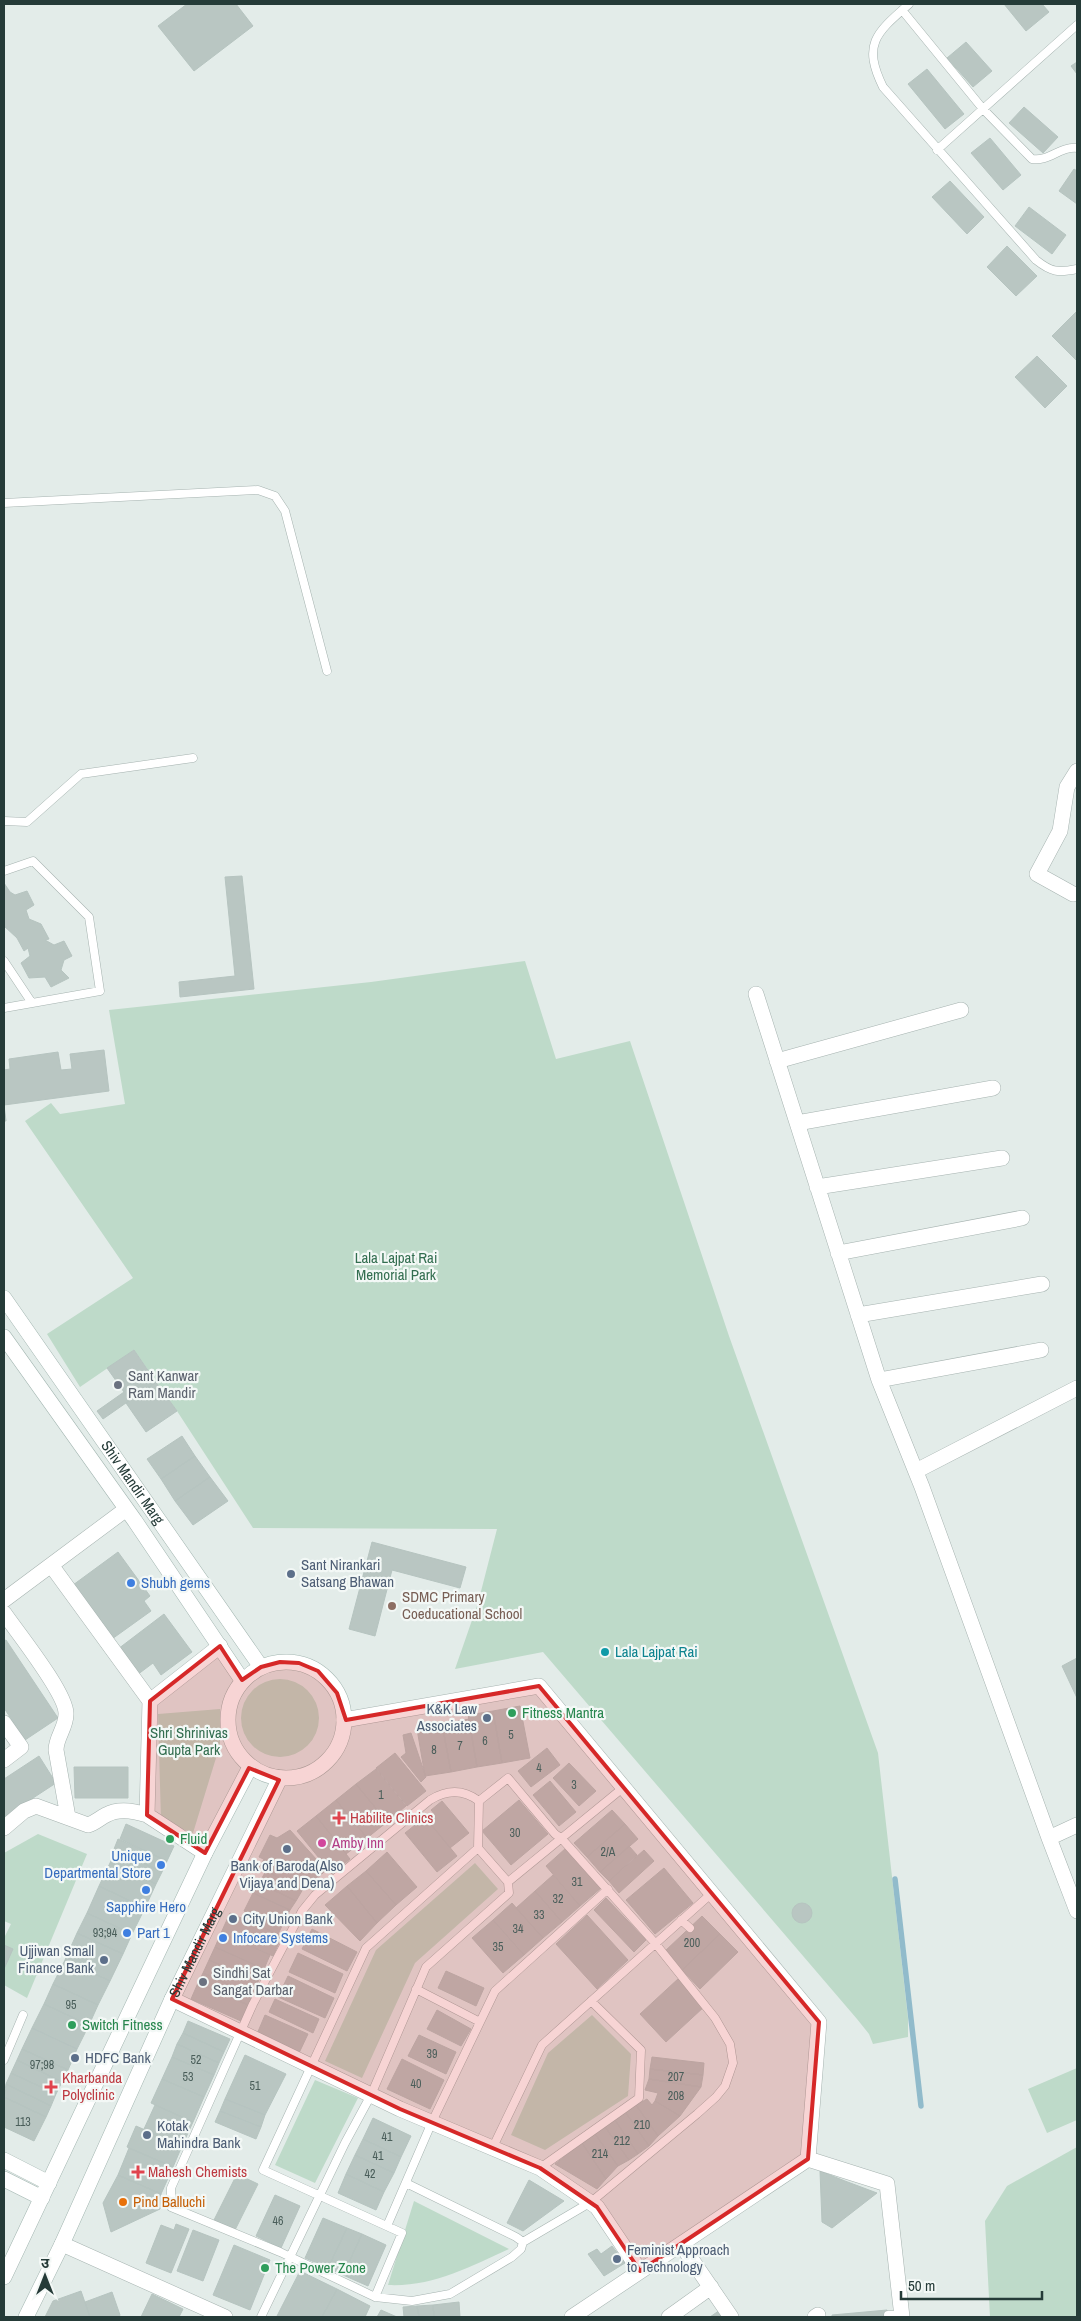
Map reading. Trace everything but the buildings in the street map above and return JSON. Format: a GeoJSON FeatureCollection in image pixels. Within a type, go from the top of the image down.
{"type":"FeatureCollection","features":[{"type":"Feature","properties":{"kind":"street"},"geometry":{"type":"LineString","coordinates":[[1073,894],[1037,874],[1060,831],[1067,787],[1077,771]]}},
{"type":"Feature","properties":{"kind":"street"},"geometry":{"type":"LineString","coordinates":[[756,994],[879,1380],[916,1471],[1048,1838],[1077,1911]]}},
{"type":"Feature","properties":{"kind":"street"},"geometry":{"type":"LineString","coordinates":[[777,1061],[961,1010]]}},
{"type":"Feature","properties":{"kind":"street"},"geometry":{"type":"LineString","coordinates":[[797,1123],[993,1088]]}},
{"type":"Feature","properties":{"kind":"street"},"geometry":{"type":"LineString","coordinates":[[817,1187],[1002,1158]]}},
{"type":"Feature","properties":{"kind":"street"},"geometry":{"type":"LineString","coordinates":[[838,1253],[1022,1218]]}},
{"type":"Feature","properties":{"kind":"street"},"geometry":{"type":"LineString","coordinates":[[858,1315],[1042,1284]]}},
{"type":"Feature","properties":{"kind":"street","name":"Shiv Mandir Marg"},"geometry":{"type":"LineString","coordinates":[[4,1298],[260,1667]]}},
{"type":"Feature","properties":{"kind":"street","name":"Shiv Mandir Marg"},"geometry":{"type":"LineString","coordinates":[[4,1337],[125,1510],[135,1521],[242,1680]]}},
{"type":"Feature","properties":{"kind":"street"},"geometry":{"type":"LineString","coordinates":[[879,1380],[1041,1350]]}},
{"type":"Feature","properties":{"kind":"street"},"geometry":{"type":"LineString","coordinates":[[916,1471],[1077,1388]]}},
{"type":"Feature","properties":{"kind":"street"},"geometry":{"type":"LineString","coordinates":[[4,1600],[125,1510]]}},
{"type":"Feature","properties":{"kind":"street"},"geometry":{"type":"LineString","coordinates":[[51,1565],[150,1701],[147,1815]]}},
{"type":"Feature","properties":{"kind":"street"},"geometry":{"type":"LineString","coordinates":[[4,1613],[59,1692],[67,1712],[66,1722],[56,1742],[56,1750],[68,1817]]}},
{"type":"Feature","properties":{"kind":"street"},"geometry":{"type":"LineString","coordinates":[[150,1701],[220,1646]]}},
{"type":"Feature","properties":{"kind":"street"},"geometry":{"type":"LineString","coordinates":[[290,1662],[299,1663],[318,1671],[332,1684],[344,1713],[344,1720],[342,1736],[338,1747],[323,1765],[303,1776],[280,1778],[269,1776],[250,1767],[242,1760],[231,1743],[227,1723],[229,1704],[242,1680],[260,1667],[290,1662]]}},
{"type":"Feature","properties":{"kind":"street"},"geometry":{"type":"LineString","coordinates":[[344,1720],[540,1686],[820,2022],[808,2159]]}},
{"type":"Feature","properties":{"kind":"street"},"geometry":{"type":"LineString","coordinates":[[4,1723],[21,1747],[4,1760]]}},
{"type":"Feature","properties":{"kind":"street","name":"Shiv Mandir Marg"},"geometry":{"type":"LineString","coordinates":[[5,2270],[42,2198],[206,1853],[250,1767]]}},
{"type":"Feature","properties":{"kind":"street","name":"Shiv Mandir Marg"},"geometry":{"type":"LineString","coordinates":[[26,2317],[62,2244],[172,1999],[280,1778]]}},
{"type":"Feature","properties":{"kind":"street"},"geometry":{"type":"LineString","coordinates":[[4,1828],[24,1811],[36,1806],[88,1825],[118,1810],[138,1812],[147,1815],[206,1853]]}},
{"type":"Feature","properties":{"kind":"street"},"geometry":{"type":"LineString","coordinates":[[1048,1838],[1077,1824]]}},
{"type":"Feature","properties":{"kind":"street"},"geometry":{"type":"LineString","coordinates":[[172,1999],[310,2067],[540,2168],[597,2207],[640,2272]]}},
{"type":"Feature","properties":{"kind":"street"},"geometry":{"type":"LineString","coordinates":[[572,2317],[808,2159]]}},
{"type":"Feature","properties":{"kind":"street"},"geometry":{"type":"LineString","coordinates":[[808,2159],[887,2184],[897,2316]]}},
{"type":"Feature","properties":{"kind":"street"},"geometry":{"type":"LineString","coordinates":[[4,2160],[49,2183]]}},
{"type":"Feature","properties":{"kind":"street"},"geometry":{"type":"LineString","coordinates":[[4,2179],[42,2198]]}},
{"type":"Feature","properties":{"kind":"street"},"geometry":{"type":"LineString","coordinates":[[62,2244],[225,2317]]}},
{"type":"Feature","properties":{"kind":"street"},"geometry":{"type":"LineString","coordinates":[[681,2244],[731,2317]]}},
{"type":"Feature","properties":{"kind":"street"},"geometry":{"type":"LineString","coordinates":[[669,2317],[711,2287]]}},
{"type":"Feature","properties":{"kind":"lane"},"geometry":{"type":"LineString","coordinates":[[909,4],[883,28],[873,45],[873,68],[883,87],[1036,260],[1049,270],[1064,271],[1077,269]]}},
{"type":"Feature","properties":{"kind":"lane"},"geometry":{"type":"LineString","coordinates":[[902,10],[983,109],[1032,159],[1040,161],[1062,150],[1077,148]]}},
{"type":"Feature","properties":{"kind":"lane"},"geometry":{"type":"LineString","coordinates":[[937,150],[1077,25]]}},
{"type":"Feature","properties":{"kind":"lane"},"geometry":{"type":"LineString","coordinates":[[4,503],[258,490],[275,496],[285,511],[327,671]]}},
{"type":"Feature","properties":{"kind":"lane"},"geometry":{"type":"LineString","coordinates":[[4,821],[27,822],[81,774],[193,758]]}},
{"type":"Feature","properties":{"kind":"lane"},"geometry":{"type":"LineString","coordinates":[[4,871],[33,860],[89,917],[100,991],[4,1008]]}},
{"type":"Feature","properties":{"kind":"lane"},"geometry":{"type":"LineString","coordinates":[[4,961],[32,1003]]}},
{"type":"Feature","properties":{"kind":"lane"},"geometry":{"type":"LineString","coordinates":[[508,1778],[555,1834],[562,1839],[655,1943],[715,2018],[730,2044],[733,2064],[725,2086],[716,2098],[591,2202],[523,2242],[521,2249],[512,2256],[450,2294],[412,2300],[374,2297],[290,2257],[202,2218],[171,2207],[170,2188],[253,2004],[293,1927],[314,1895],[430,1800],[442,1793],[459,1792],[473,1796],[479,1801],[508,1778]]}},
{"type":"Feature","properties":{"kind":"lane"},"geometry":{"type":"LineString","coordinates":[[508,1882],[624,1787]]}},
{"type":"Feature","properties":{"kind":"lane"},"geometry":{"type":"LineString","coordinates":[[261,2317],[371,2095],[426,1967],[509,1893],[508,1882],[478,1848],[479,1801]]}},
{"type":"Feature","properties":{"kind":"lane"},"geometry":{"type":"LineString","coordinates":[[374,2297],[402,2232],[263,2170],[366,1948],[478,1848]]}},
{"type":"Feature","properties":{"kind":"lane"},"geometry":{"type":"LineString","coordinates":[[387,2226],[432,2122],[495,1991],[608,1890]]}},
{"type":"Feature","properties":{"kind":"lane"},"geometry":{"type":"LineString","coordinates":[[493,2147],[542,2045],[712,1893]]}},
{"type":"Feature","properties":{"kind":"lane"},"geometry":{"type":"LineString","coordinates":[[681,1920],[690,1928]]}},
{"type":"Feature","properties":{"kind":"lane"},"geometry":{"type":"LineString","coordinates":[[416,1989],[480,2022]]}},
{"type":"Feature","properties":{"kind":"lane"},"geometry":{"type":"LineString","coordinates":[[540,2168],[639,2098],[641,2050],[591,2001]]}},
{"type":"Feature","properties":{"kind":"lane"},"geometry":{"type":"LineString","coordinates":[[4,2060],[23,2015]]}},
{"type":"Feature","properties":{"kind":"lane"},"geometry":{"type":"LineString","coordinates":[[406,2183],[523,2242]]}},
{"type":"Feature","properties":{"kind":"highlighted area"},"geometry":{"type":"Polygon","coordinates":[[[220,1646],[242,1680],[261,1667],[280,1662],[299,1663],[318,1671],[337,1693],[346,1720],[539,1686],[819,2022],[808,2159],[640,2271],[597,2207],[540,2168],[400,2109],[172,1999],[279,1780],[249,1768],[205,1853],[147,1815],[150,1701],[220,1646]]]}},
{"type":"Feature","properties":{"kind":"green space","name":"Lala Lajpat Rai Memorial Park"},"geometry":{"type":"Polygon","coordinates":[[[525,961],[556,1059],[630,1041],[729,1336],[878,1753],[908,2018],[908,2037],[873,2044],[869,2034],[857,2019],[543,1652],[455,1669],[478,1603],[497,1529],[253,1528],[177,1411],[134,1350],[80,1387],[47,1334],[133,1278],[25,1121],[51,1103],[60,1114],[125,1104],[109,1010],[371,982],[525,961]]]}},
{"type":"Feature","properties":{"kind":"green space"},"geometry":{"type":"Polygon","coordinates":[[[280,1679],[295,1682],[307,1691],[316,1703],[319,1718],[316,1733],[307,1745],[295,1754],[280,1757],[265,1754],[253,1745],[244,1733],[241,1718],[244,1703],[253,1691],[265,1682],[280,1679]]]}},
{"type":"Feature","properties":{"kind":"green space","name":"Shri Shrinivas Gupta Park"},"geometry":{"type":"Polygon","coordinates":[[[220,1709],[220,1745],[193,1833],[161,1821],[158,1714],[220,1709]]]}},
{"type":"Feature","properties":{"kind":"green space"},"geometry":{"type":"Polygon","coordinates":[[[38,1834],[87,1854],[27,1998],[4,1985],[4,1938],[11,1924],[4,1921],[4,1853],[38,1834]]]}},
{"type":"Feature","properties":{"kind":"green space"},"geometry":{"type":"Polygon","coordinates":[[[475,1863],[498,1889],[415,1963],[362,2078],[325,2061],[376,1950],[475,1863]]]}},
{"type":"Feature","properties":{"kind":"green space"},"geometry":{"type":"Polygon","coordinates":[[[592,2015],[631,2054],[628,2096],[545,2150],[511,2135],[548,2053],[592,2015]]]}},
{"type":"Feature","properties":{"kind":"green space"},"geometry":{"type":"Polygon","coordinates":[[[1077,2068],[1077,2120],[1047,2133],[1028,2089],[1077,2068]]]}},
{"type":"Feature","properties":{"kind":"green space"},"geometry":{"type":"Polygon","coordinates":[[[315,2080],[358,2098],[315,2183],[275,2165],[315,2080]]]}},
{"type":"Feature","properties":{"kind":"green space"},"geometry":{"type":"Polygon","coordinates":[[[1077,2147],[1077,2317],[990,2317],[985,2221],[1007,2186],[1077,2147]]]}},
{"type":"Feature","properties":{"kind":"green space"},"geometry":{"type":"Polygon","coordinates":[[[414,2201],[509,2249],[465,2269],[436,2279],[404,2285],[388,2285],[414,2201]]]}},
{"type":"Feature","properties":{"kind":"waterway"},"geometry":{"type":"LineString","coordinates":[[895,1879],[921,2106]]}},
{"type":"Feature","properties":{"kind":"place","name":"Sant Kanwar Ram Mandir"},"geometry":{"type":"Point","coordinates":[118,1385]}},
{"type":"Feature","properties":{"kind":"place","name":"Sant Nirankari Satsang Bhawan"},"geometry":{"type":"Point","coordinates":[291,1574]}},
{"type":"Feature","properties":{"kind":"place","name":"Shubh gems"},"geometry":{"type":"Point","coordinates":[131,1583]}},
{"type":"Feature","properties":{"kind":"place","name":"SDMC Primary Coeducational School"},"geometry":{"type":"Point","coordinates":[392,1606]}},
{"type":"Feature","properties":{"kind":"place","name":"Lala Lajpat Rai"},"geometry":{"type":"Point","coordinates":[605,1652]}},
{"type":"Feature","properties":{"kind":"place","name":"Fitness Mantra"},"geometry":{"type":"Point","coordinates":[512,1713]}},
{"type":"Feature","properties":{"kind":"place","name":"K&K Law Associates"},"geometry":{"type":"Point","coordinates":[487,1718]}},
{"type":"Feature","properties":{"kind":"place","name":"Habilite Clinics"},"geometry":{"type":"Point","coordinates":[339,1818]}},
{"type":"Feature","properties":{"kind":"place","name":"Fluid"},"geometry":{"type":"Point","coordinates":[170,1839]}},
{"type":"Feature","properties":{"kind":"place","name":"Amby Inn"},"geometry":{"type":"Point","coordinates":[322,1843]}},
{"type":"Feature","properties":{"kind":"place","name":"Bank of Baroda(Also Vijaya and Dena)"},"geometry":{"type":"Point","coordinates":[287,1849]}},
{"type":"Feature","properties":{"kind":"place","name":"Unique Departmental Store"},"geometry":{"type":"Point","coordinates":[161,1865]}},
{"type":"Feature","properties":{"kind":"place","name":"Sapphire Hero"},"geometry":{"type":"Point","coordinates":[146,1890]}},
{"type":"Feature","properties":{"kind":"place","name":"City Union Bank"},"geometry":{"type":"Point","coordinates":[233,1919]}},
{"type":"Feature","properties":{"kind":"place","name":"Part 1"},"geometry":{"type":"Point","coordinates":[127,1933]}},
{"type":"Feature","properties":{"kind":"place","name":"Infocare Systems"},"geometry":{"type":"Point","coordinates":[223,1938]}},
{"type":"Feature","properties":{"kind":"place","name":"Ujjiwan Small Finance Bank"},"geometry":{"type":"Point","coordinates":[104,1960]}},
{"type":"Feature","properties":{"kind":"place","name":"Sindhi Sat Sangat Darbar"},"geometry":{"type":"Point","coordinates":[203,1982]}},
{"type":"Feature","properties":{"kind":"place","name":"Switch Fitness"},"geometry":{"type":"Point","coordinates":[72,2025]}},
{"type":"Feature","properties":{"kind":"place","name":"HDFC Bank"},"geometry":{"type":"Point","coordinates":[75,2058]}},
{"type":"Feature","properties":{"kind":"place","name":"Kharbanda Polyclinic"},"geometry":{"type":"Point","coordinates":[51,2087]}},
{"type":"Feature","properties":{"kind":"place","name":"Kotak Mahindra Bank"},"geometry":{"type":"Point","coordinates":[147,2135]}},
{"type":"Feature","properties":{"kind":"place","name":"Mahesh Chemists"},"geometry":{"type":"Point","coordinates":[138,2172]}},
{"type":"Feature","properties":{"kind":"place","name":"Pind Balluchi"},"geometry":{"type":"Point","coordinates":[123,2202]}},
{"type":"Feature","properties":{"kind":"place","name":"Feminist Approach to Technology"},"geometry":{"type":"Point","coordinates":[617,2259]}},
{"type":"Feature","properties":{"kind":"place","name":"The Power Zone"},"geometry":{"type":"Point","coordinates":[265,2268]}}]}
